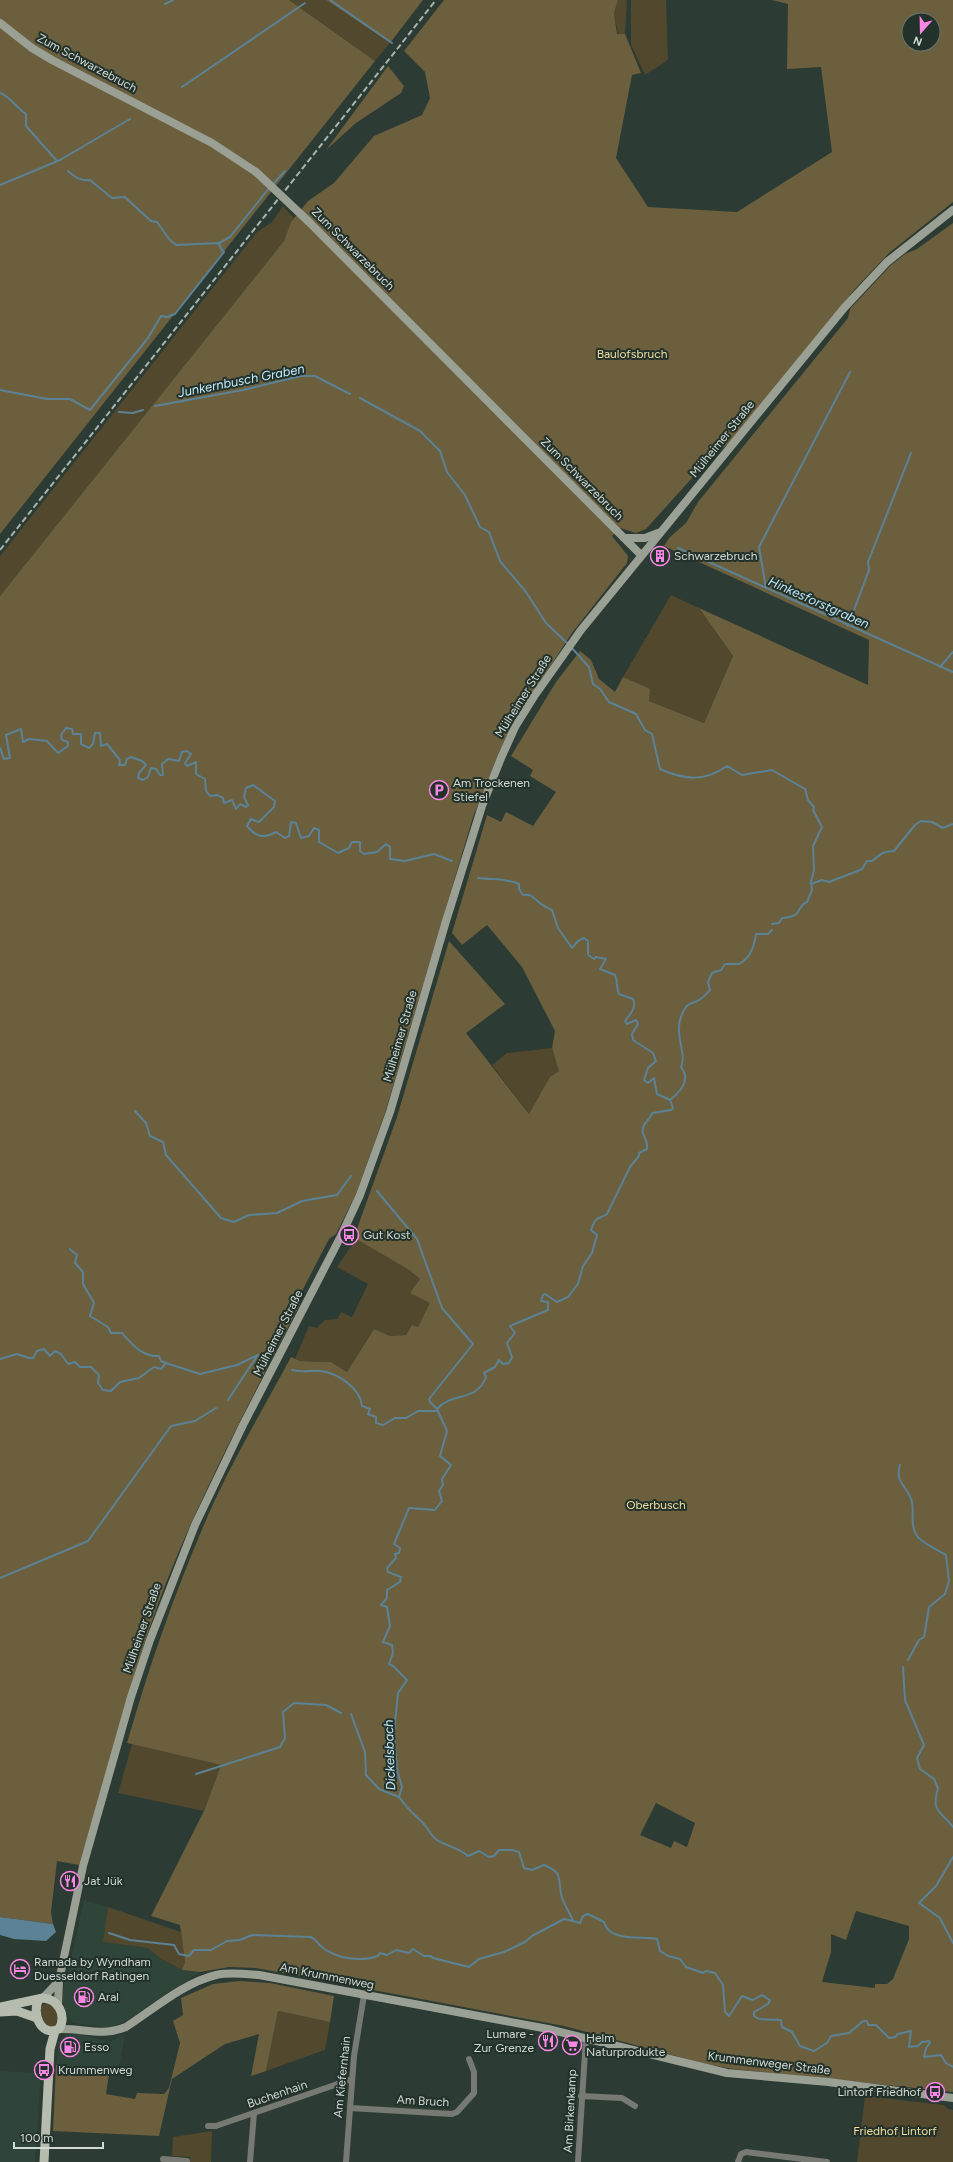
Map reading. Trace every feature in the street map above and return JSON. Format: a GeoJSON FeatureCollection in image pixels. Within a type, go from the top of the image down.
{"type":"FeatureCollection","features":[{"type":"Feature","properties":{"kind":"main road","name":"Zum Schwarzebruch"},"geometry":{"type":"LineString","coordinates":[[0,23],[32,48],[52,60],[212,143],[256,172],[308,221],[641,555]]}},
{"type":"Feature","properties":{"kind":"main road","name":"Mülheimer Straße"},"geometry":{"type":"LineString","coordinates":[[58,2006],[59,1981],[83,1866],[131,1697],[150,1640],[195,1526],[243,1425],[342,1236],[360,1195],[390,1112],[446,921],[482,806],[501,758],[515,728],[581,630],[844,308],[888,262],[953,210]]}},
{"type":"Feature","properties":{"kind":"main road"},"geometry":{"type":"LineString","coordinates":[[624,538],[641,538],[659,533]]}},
{"type":"Feature","properties":{"kind":"main road","name":"Am Krummenweg"},"geometry":{"type":"LineString","coordinates":[[57,2030],[76,2028],[98,2033],[117,2031],[126,2027],[191,1985],[217,1975],[236,1973],[259,1975],[586,2037]]}},
{"type":"Feature","properties":{"kind":"main road"},"geometry":{"type":"LineString","coordinates":[[50,2049],[44,2029],[37,2018],[35,2010],[41,1999],[59,1981]]}},
{"type":"Feature","properties":{"kind":"main road"},"geometry":{"type":"LineString","coordinates":[[0,2007],[41,1999],[54,2001],[58,2006],[62,2018],[50,2049],[44,2162]]}},
{"type":"Feature","properties":{"kind":"main road"},"geometry":{"type":"LineString","coordinates":[[0,2012],[17,2011],[37,2018]]}},
{"type":"Feature","properties":{"kind":"main road","name":"Am Krummenweg"},"geometry":{"type":"LineString","coordinates":[[62,2018],[76,2028]]}},
{"type":"Feature","properties":{"kind":"main road"},"geometry":{"type":"LineString","coordinates":[[44,2029],[57,2030]]}},
{"type":"Feature","properties":{"kind":"main road","name":"Krummenweger Straße"},"geometry":{"type":"LineString","coordinates":[[586,2037],[727,2073],[828,2082],[953,2098]]}},
{"type":"Feature","properties":{"kind":"street","name":"Am Kiefernhain"},"geometry":{"type":"LineString","coordinates":[[346,2162],[354,2056],[364,1995]]}},
{"type":"Feature","properties":{"kind":"street","name":"Am Birkenkamp"},"geometry":{"type":"LineString","coordinates":[[578,2162],[581,2096],[586,2037]]}},
{"type":"Feature","properties":{"kind":"street","name":"Am Bruch"},"geometry":{"type":"LineString","coordinates":[[350,2108],[452,2114],[457,2112],[474,2093],[474,2072],[469,2059]]}},
{"type":"Feature","properties":{"kind":"street","name":"Buchenhain"},"geometry":{"type":"LineString","coordinates":[[208,2126],[216,2126],[352,2079]]}},
{"type":"Feature","properties":{"kind":"street"},"geometry":{"type":"LineString","coordinates":[[581,2096],[622,2098],[635,2106]]}},
{"type":"Feature","properties":{"kind":"street"},"geometry":{"type":"LineString","coordinates":[[250,2162],[254,2113]]}},
{"type":"Feature","properties":{"kind":"street"},"geometry":{"type":"LineString","coordinates":[[738,2162],[741,2154],[746,2152],[827,2162]]}},
{"type":"Feature","properties":{"kind":"street"},"geometry":{"type":"LineString","coordinates":[[163,2159],[188,2161]]}},
{"type":"Feature","properties":{"kind":"shaded area"},"geometry":{"type":"Polygon","coordinates":[[[84,1900],[108,1907],[104,1942],[148,1948],[160,1958],[182,1970],[200,1972],[124,2022],[109,2028],[74,2023],[67,2017],[63,2001],[64,1981],[68,1973],[84,1900]]]}},
{"type":"Feature","properties":{"kind":"shaded area"},"geometry":{"type":"Polygon","coordinates":[[[72,2032],[110,2042],[125,2034],[119,2068],[56,2065],[59,2043],[65,2035],[72,2032]]]}},
{"type":"Feature","properties":{"kind":"shaded area"},"geometry":{"type":"Polygon","coordinates":[[[0,2071],[41,2073],[35,2162],[0,2162],[0,2071]]]}},
{"type":"Feature","properties":{"kind":"green space"},"geometry":{"type":"Polygon","coordinates":[[[0,0],[289,0],[375,61],[0,534],[0,0]]]}},
{"type":"Feature","properties":{"kind":"green space"},"geometry":{"type":"Polygon","coordinates":[[[289,0],[326,0],[390,43],[375,61],[289,0]]]}},
{"type":"Feature","properties":{"kind":"green space"},"geometry":{"type":"Polygon","coordinates":[[[326,0],[423,0],[390,43],[326,0]]]}},
{"type":"Feature","properties":{"kind":"green space","name":"Baulofsbruch"},"geometry":{"type":"Polygon","coordinates":[[[444,0],[618,0],[614,13],[617,34],[625,34],[641,73],[632,75],[616,158],[648,207],[737,212],[832,152],[821,67],[787,69],[788,4],[772,0],[953,0],[953,202],[889,253],[855,289],[732,441],[710,458],[646,529],[636,533],[620,528],[612,536],[628,556],[627,563],[572,633],[511,726],[497,757],[473,817],[385,1113],[357,1192],[336,1234],[329,1239],[302,1291],[300,1304],[196,1512],[166,1583],[141,1653],[79,1865],[57,1861],[51,1912],[53,1924],[0,1917],[0,596],[284,241],[291,222],[308,201],[334,183],[374,136],[422,115],[430,98],[425,72],[404,51],[444,0]]]}},
{"type":"Feature","properties":{"kind":"green space"},"geometry":{"type":"Polygon","coordinates":[[[618,0],[627,0],[625,34],[618,34],[614,13],[618,0]]]}},
{"type":"Feature","properties":{"kind":"green space"},"geometry":{"type":"Polygon","coordinates":[[[631,0],[666,0],[668,60],[645,75],[631,45],[631,0]]]}},
{"type":"Feature","properties":{"kind":"green space"},"geometry":{"type":"Polygon","coordinates":[[[388,66],[404,86],[401,93],[356,123],[326,150],[388,66]]]}},
{"type":"Feature","properties":{"kind":"green space"},"geometry":{"type":"Polygon","coordinates":[[[283,206],[294,218],[284,241],[0,596],[0,556],[257,232],[272,222],[283,206]]]}},
{"type":"Feature","properties":{"kind":"green space","name":"Oberbusch"},"geometry":{"type":"Polygon","coordinates":[[[953,223],[953,2092],[733,2069],[706,2064],[564,2026],[256,1968],[229,1967],[200,1972],[182,1970],[185,1962],[180,1925],[151,1916],[204,1811],[221,1765],[127,1743],[181,1580],[212,1505],[233,1462],[291,1357],[300,1361],[331,1362],[347,1372],[374,1329],[390,1336],[406,1335],[412,1325],[418,1327],[430,1303],[410,1293],[420,1279],[409,1270],[356,1239],[358,1226],[397,1117],[449,941],[505,1004],[466,1033],[529,1114],[550,1077],[559,1071],[552,1048],[555,1031],[522,967],[487,925],[462,945],[452,933],[487,815],[501,822],[506,812],[533,826],[556,792],[530,776],[533,770],[511,756],[556,682],[580,651],[591,660],[599,679],[615,692],[623,677],[650,689],[649,701],[704,723],[733,656],[699,608],[868,685],[869,640],[664,546],[669,538],[686,523],[698,502],[848,318],[850,309],[890,266],[905,254],[917,249],[953,223]],[[656,1803],[640,1835],[671,1848],[674,1841],[687,1847],[695,1823],[656,1803]],[[856,1911],[846,1940],[831,1934],[831,1952],[822,1982],[875,1988],[875,1984],[887,1984],[893,1979],[909,1939],[909,1926],[856,1911]]]}},
{"type":"Feature","properties":{"kind":"green space"},"geometry":{"type":"Polygon","coordinates":[[[671,595],[699,608],[733,656],[704,723],[648,701],[623,677],[671,595]]]}},
{"type":"Feature","properties":{"kind":"green space"},"geometry":{"type":"Polygon","coordinates":[[[552,1048],[560,1071],[550,1077],[530,1115],[492,1065],[507,1053],[552,1048]]]}},
{"type":"Feature","properties":{"kind":"green space"},"geometry":{"type":"Polygon","coordinates":[[[356,1239],[409,1270],[420,1279],[431,1303],[418,1327],[412,1326],[406,1335],[390,1336],[374,1329],[347,1372],[331,1362],[300,1361],[295,1359],[309,1326],[317,1328],[325,1320],[337,1319],[341,1312],[352,1317],[368,1284],[337,1267],[356,1239]]]}},
{"type":"Feature","properties":{"kind":"green space"},"geometry":{"type":"Polygon","coordinates":[[[132,1744],[221,1765],[204,1811],[118,1793],[132,1744]]]}},
{"type":"Feature","properties":{"kind":"green space"},"geometry":{"type":"Polygon","coordinates":[[[108,1907],[181,1932],[185,1962],[182,1970],[160,1958],[148,1948],[103,1942],[108,1907]]]}},
{"type":"Feature","properties":{"kind":"green space"},"geometry":{"type":"Polygon","coordinates":[[[240,1981],[270,1983],[334,1996],[330,2022],[278,2011],[266,2071],[251,2076],[259,2034],[225,2044],[172,2079],[159,2136],[53,2131],[56,2065],[110,2068],[106,2094],[135,2099],[137,2093],[164,2094],[169,2088],[180,2043],[173,2021],[183,2015],[181,1998],[213,1984],[240,1981]]]}},
{"type":"Feature","properties":{"kind":"green space"},"geometry":{"type":"Polygon","coordinates":[[[46,2002],[54,2005],[58,2017],[58,2026],[51,2028],[44,2022],[40,2008],[46,2002]]]}},
{"type":"Feature","properties":{"kind":"green space"},"geometry":{"type":"Polygon","coordinates":[[[278,2011],[330,2022],[325,2050],[266,2071],[278,2011]]]}},
{"type":"Feature","properties":{"kind":"green space","name":"Friedhof Lintorf"},"geometry":{"type":"Polygon","coordinates":[[[865,2096],[944,2105],[948,2109],[953,2110],[953,2162],[857,2162],[865,2096]]]}},
{"type":"Feature","properties":{"kind":"green space"},"geometry":{"type":"Polygon","coordinates":[[[212,2131],[211,2162],[190,2162],[190,2157],[172,2156],[173,2137],[212,2131]]]}},
{"type":"Feature","properties":{"kind":"water"},"geometry":{"type":"Polygon","coordinates":[[[0,1917],[53,1924],[56,1932],[46,1941],[14,1939],[0,1935],[0,1917]]]}},
{"type":"Feature","properties":{"kind":"waterway"},"geometry":{"type":"LineString","coordinates":[[165,4],[173,0]]}},
{"type":"Feature","properties":{"kind":"waterway"},"geometry":{"type":"LineString","coordinates":[[330,0],[392,43]]}},
{"type":"Feature","properties":{"kind":"waterway"},"geometry":{"type":"LineString","coordinates":[[182,87],[305,3]]}},
{"type":"Feature","properties":{"kind":"waterway"},"geometry":{"type":"LineString","coordinates":[[0,93],[7,97],[26,114],[26,126],[57,161]]}},
{"type":"Feature","properties":{"kind":"waterway"},"geometry":{"type":"LineString","coordinates":[[0,185],[60,160],[130,119]]}},
{"type":"Feature","properties":{"kind":"waterway"},"geometry":{"type":"LineString","coordinates":[[68,171],[78,178],[90,180],[112,198],[125,197],[151,221],[157,222],[169,239],[176,245],[219,243]]}},
{"type":"Feature","properties":{"kind":"waterway"},"geometry":{"type":"LineString","coordinates":[[273,184],[285,171]]}},
{"type":"Feature","properties":{"kind":"waterway"},"geometry":{"type":"LineString","coordinates":[[0,390],[47,399],[70,399],[90,410],[148,338],[161,316],[167,317],[175,314],[224,252],[219,243],[230,237],[270,187]]}},
{"type":"Feature","properties":{"kind":"waterway"},"geometry":{"type":"LineString","coordinates":[[766,588],[759,547],[850,372]]}},
{"type":"Feature","properties":{"kind":"waterway","name":"Junkernbusch Graben"},"geometry":{"type":"LineString","coordinates":[[155,406],[243,390],[301,376],[315,376],[350,394]]}},
{"type":"Feature","properties":{"kind":"waterway"},"geometry":{"type":"LineString","coordinates":[[360,398],[420,431],[440,451],[447,472],[465,495],[480,527],[489,532],[500,561],[526,592],[546,623],[568,644]]}},
{"type":"Feature","properties":{"kind":"waterway","name":"Junkernbusch Graben"},"geometry":{"type":"LineString","coordinates":[[119,412],[133,413],[143,410]]}},
{"type":"Feature","properties":{"kind":"waterway"},"geometry":{"type":"LineString","coordinates":[[848,626],[869,570],[868,562],[911,453]]}},
{"type":"Feature","properties":{"kind":"waterway","name":"Hinkesforstgraben"},"geometry":{"type":"LineString","coordinates":[[678,548],[953,672]]}},
{"type":"Feature","properties":{"kind":"waterway"},"geometry":{"type":"LineString","coordinates":[[571,647],[589,667],[593,684],[600,689],[609,702],[636,714],[645,730],[652,734],[660,769],[669,773],[694,778],[710,775],[727,766],[742,775],[772,770],[805,789],[808,800],[814,807],[813,810],[822,827],[813,846],[814,870],[811,882],[812,890],[807,902],[801,906],[797,913],[789,917],[782,918],[779,923],[772,924]]}},
{"type":"Feature","properties":{"kind":"waterway"},"geometry":{"type":"LineString","coordinates":[[940,667],[953,652]]}},
{"type":"Feature","properties":{"kind":"waterway","name":"Dickelsbach"},"geometry":{"type":"LineString","coordinates":[[0,748],[4,759],[10,758],[6,735],[21,729],[23,742],[29,739],[47,741],[58,753],[68,746],[68,742],[62,740],[61,735],[66,728],[72,729],[73,734],[81,734],[81,744],[89,748],[93,744],[95,733],[100,733],[101,746],[107,744],[120,760],[119,765],[125,765],[127,759],[131,757],[142,761],[146,765],[139,773],[138,778],[143,780],[148,777],[151,768],[156,769],[160,775],[163,775],[162,764],[168,759],[179,761],[182,752],[187,751],[191,754],[185,763],[187,766],[196,762],[196,774],[205,779],[206,791],[210,796],[217,795],[223,798],[224,803],[232,800],[236,809],[240,804],[246,807],[248,805],[244,797],[246,788],[253,785],[275,801],[274,807],[259,822],[251,819],[247,826],[257,835],[267,836],[276,832],[285,838],[289,836],[291,822],[296,823],[301,838],[309,836],[314,828],[319,830],[319,842],[338,853],[349,848],[352,842],[360,842],[360,851],[364,854],[377,852],[386,844],[390,847],[390,859],[405,861],[434,854],[452,861]]}},
{"type":"Feature","properties":{"kind":"waterway"},"geometry":{"type":"LineString","coordinates":[[811,884],[822,880],[829,882],[855,872],[862,869],[867,861],[872,861],[885,852],[894,851],[915,825],[921,821],[932,822],[943,828],[953,824]]}},
{"type":"Feature","properties":{"kind":"waterway","name":"Dickelsbach"},"geometry":{"type":"LineString","coordinates":[[478,878],[504,880],[519,884],[519,889],[523,895],[531,896],[552,910],[558,928],[572,948],[578,941],[584,938],[588,941],[588,955],[594,959],[596,957],[606,959],[600,969],[615,975],[619,994],[633,999],[634,1005],[632,1011],[625,1021],[627,1024],[636,1020],[638,1024],[632,1034],[633,1040],[653,1053],[656,1061],[648,1068],[644,1080],[648,1083],[654,1078],[657,1094],[670,1100],[673,1108],[671,1110],[653,1113],[644,1125],[643,1132],[647,1149],[639,1153],[639,1156],[630,1167],[607,1214],[594,1222],[591,1230],[597,1235],[592,1253],[583,1266],[578,1284],[568,1297],[557,1302],[545,1294],[543,1295],[541,1301],[548,1302],[548,1310],[510,1326],[515,1333],[507,1343],[512,1357],[509,1363],[503,1364],[499,1360],[495,1367],[484,1373],[486,1377],[482,1385],[476,1390],[470,1394],[450,1400],[437,1409],[447,1431],[440,1456],[451,1465],[442,1479],[443,1485],[439,1491],[442,1501],[435,1510],[409,1508],[394,1544],[400,1548],[399,1553],[395,1554],[396,1558],[387,1568],[388,1572],[401,1577],[400,1582],[387,1590],[387,1598],[381,1605],[387,1607],[390,1626],[383,1642],[392,1645],[393,1653],[389,1664],[407,1680],[398,1693],[394,1733],[397,1770],[402,1787],[399,1797],[435,1838],[468,1856],[479,1851],[489,1857],[494,1856],[499,1850],[512,1850],[519,1852],[524,1868],[532,1870],[544,1865],[551,1868],[558,1874],[562,1898],[573,1921],[580,1923],[583,1916],[588,1914],[604,1922],[612,1933],[626,1937],[657,1939],[660,1951],[668,1956],[680,1959],[686,1967],[703,1973],[706,1971],[715,1973],[723,1985],[725,2012],[729,2016],[742,1996],[753,2000],[762,1995],[770,2000],[768,2004],[754,2012],[754,2016],[759,2019],[781,2020],[782,2027],[792,2032],[800,2046],[814,2051],[827,2043],[831,2036],[849,2033],[863,2021],[867,2021],[868,2025],[876,2025],[889,2038],[911,2031],[909,2047],[918,2046],[922,2042],[929,2041],[930,2043],[926,2048],[924,2057],[941,2055],[946,2063],[953,2067]]}},
{"type":"Feature","properties":{"kind":"waterway","name":"Junkernbusch Graben"},"geometry":{"type":"LineString","coordinates":[[670,1100],[682,1088],[685,1081],[684,1072],[681,1067],[683,1055],[679,1034],[680,1018],[684,1010],[689,1004],[697,1001],[710,990],[708,982],[712,973],[721,970],[725,964],[739,964],[749,955],[756,934],[768,934],[772,930]]}},
{"type":"Feature","properties":{"kind":"waterway"},"geometry":{"type":"LineString","coordinates":[[135,1111],[146,1123],[150,1136],[163,1142],[166,1155],[221,1218],[234,1222],[249,1215],[277,1213],[302,1201],[337,1195],[351,1176]]}},
{"type":"Feature","properties":{"kind":"waterway"},"geometry":{"type":"LineString","coordinates":[[377,1191],[417,1239],[442,1308],[473,1344],[429,1399],[437,1409]]}},
{"type":"Feature","properties":{"kind":"waterway"},"geometry":{"type":"LineString","coordinates":[[70,1249],[77,1255],[75,1263],[83,1272],[83,1284],[94,1303],[90,1316],[108,1327],[111,1333],[122,1333],[142,1352],[153,1356],[159,1356],[161,1361],[166,1363]]}},
{"type":"Feature","properties":{"kind":"waterway"},"geometry":{"type":"LineString","coordinates":[[0,1359],[17,1354],[33,1358],[37,1351],[44,1349],[50,1356],[55,1351],[61,1354],[68,1364],[75,1362],[80,1367],[91,1367],[99,1375],[98,1383],[103,1390],[111,1391],[120,1382],[139,1378],[154,1367],[161,1369],[166,1363],[200,1374],[237,1365],[258,1355],[263,1358]]}},
{"type":"Feature","properties":{"kind":"waterway"},"geometry":{"type":"LineString","coordinates":[[228,1400],[257,1356]]}},
{"type":"Feature","properties":{"kind":"waterway"},"geometry":{"type":"LineString","coordinates":[[292,1370],[327,1372],[347,1382],[357,1393],[362,1406],[370,1409],[368,1414],[376,1417],[376,1423],[383,1425],[395,1418],[406,1418],[418,1411],[438,1411]]}},
{"type":"Feature","properties":{"kind":"waterway"},"geometry":{"type":"LineString","coordinates":[[0,1578],[88,1541],[171,1426],[195,1421],[216,1408]]}},
{"type":"Feature","properties":{"kind":"waterway"},"geometry":{"type":"LineString","coordinates":[[900,1465],[900,1481],[908,1492],[913,1506],[913,1524],[915,1532],[922,1541],[946,1555],[949,1581],[945,1594],[929,1607],[924,1637],[919,1640],[908,1660]]}},
{"type":"Feature","properties":{"kind":"waterway"},"geometry":{"type":"LineString","coordinates":[[903,1667],[905,1700],[924,1745],[917,1758],[920,1769],[934,1779],[938,1788],[936,1806],[953,1827]]}},
{"type":"Feature","properties":{"kind":"waterway"},"geometry":{"type":"LineString","coordinates":[[196,1774],[280,1747],[285,1738],[283,1712],[294,1703],[326,1705],[341,1713]]}},
{"type":"Feature","properties":{"kind":"waterway"},"geometry":{"type":"LineString","coordinates":[[351,1714],[365,1752],[366,1775],[379,1789],[399,1797]]}},
{"type":"Feature","properties":{"kind":"waterway"},"geometry":{"type":"LineString","coordinates":[[953,1857],[936,1886],[919,1903],[940,1918],[953,1943]]}},
{"type":"Feature","properties":{"kind":"waterway"},"geometry":{"type":"LineString","coordinates":[[109,1933],[130,1940],[174,1945],[179,1954],[189,1956],[194,1950],[211,1950],[227,1941],[240,1940],[252,1935],[311,1937],[328,1951],[342,1957],[364,1959],[378,1956],[380,1953],[387,1955],[396,1950],[409,1953],[413,1949],[424,1956],[431,1956],[433,1958],[469,1967],[479,1959],[504,1952],[525,1942],[532,1936],[564,1919],[573,1921]]}},
{"type":"Feature","properties":{"kind":"railway"},"geometry":{"type":"LineString","coordinates":[[0,550],[436,0]]}},
{"type":"Feature","properties":{"kind":"place","name":"Schwarzebruch"},"geometry":{"type":"Point","coordinates":[660,556]}},
{"type":"Feature","properties":{"kind":"place","name":"Am Trockenen Stiefel"},"geometry":{"type":"Point","coordinates":[439,790]}},
{"type":"Feature","properties":{"kind":"place","name":"Gut Kost"},"geometry":{"type":"Point","coordinates":[349,1235]}},
{"type":"Feature","properties":{"kind":"place","name":"Jat Jük"},"geometry":{"type":"Point","coordinates":[70,1881]}},
{"type":"Feature","properties":{"kind":"place","name":"Ramada by Wyndham Duesseldorf Ratingen"},"geometry":{"type":"Point","coordinates":[20,1969]}},
{"type":"Feature","properties":{"kind":"place","name":"Aral"},"geometry":{"type":"Point","coordinates":[84,1997]}},
{"type":"Feature","properties":{"kind":"place","name":"Lumare - Zur Grenze"},"geometry":{"type":"Point","coordinates":[548,2041]}},
{"type":"Feature","properties":{"kind":"place","name":"Helm Naturprodukte"},"geometry":{"type":"Point","coordinates":[572,2045]}},
{"type":"Feature","properties":{"kind":"place","name":"Esso"},"geometry":{"type":"Point","coordinates":[70,2047]}},
{"type":"Feature","properties":{"kind":"place","name":"Krummenweg"},"geometry":{"type":"Point","coordinates":[44,2070]}},
{"type":"Feature","properties":{"kind":"place","name":"Lintorf Friedhof"},"geometry":{"type":"Point","coordinates":[935,2092]}}]}
